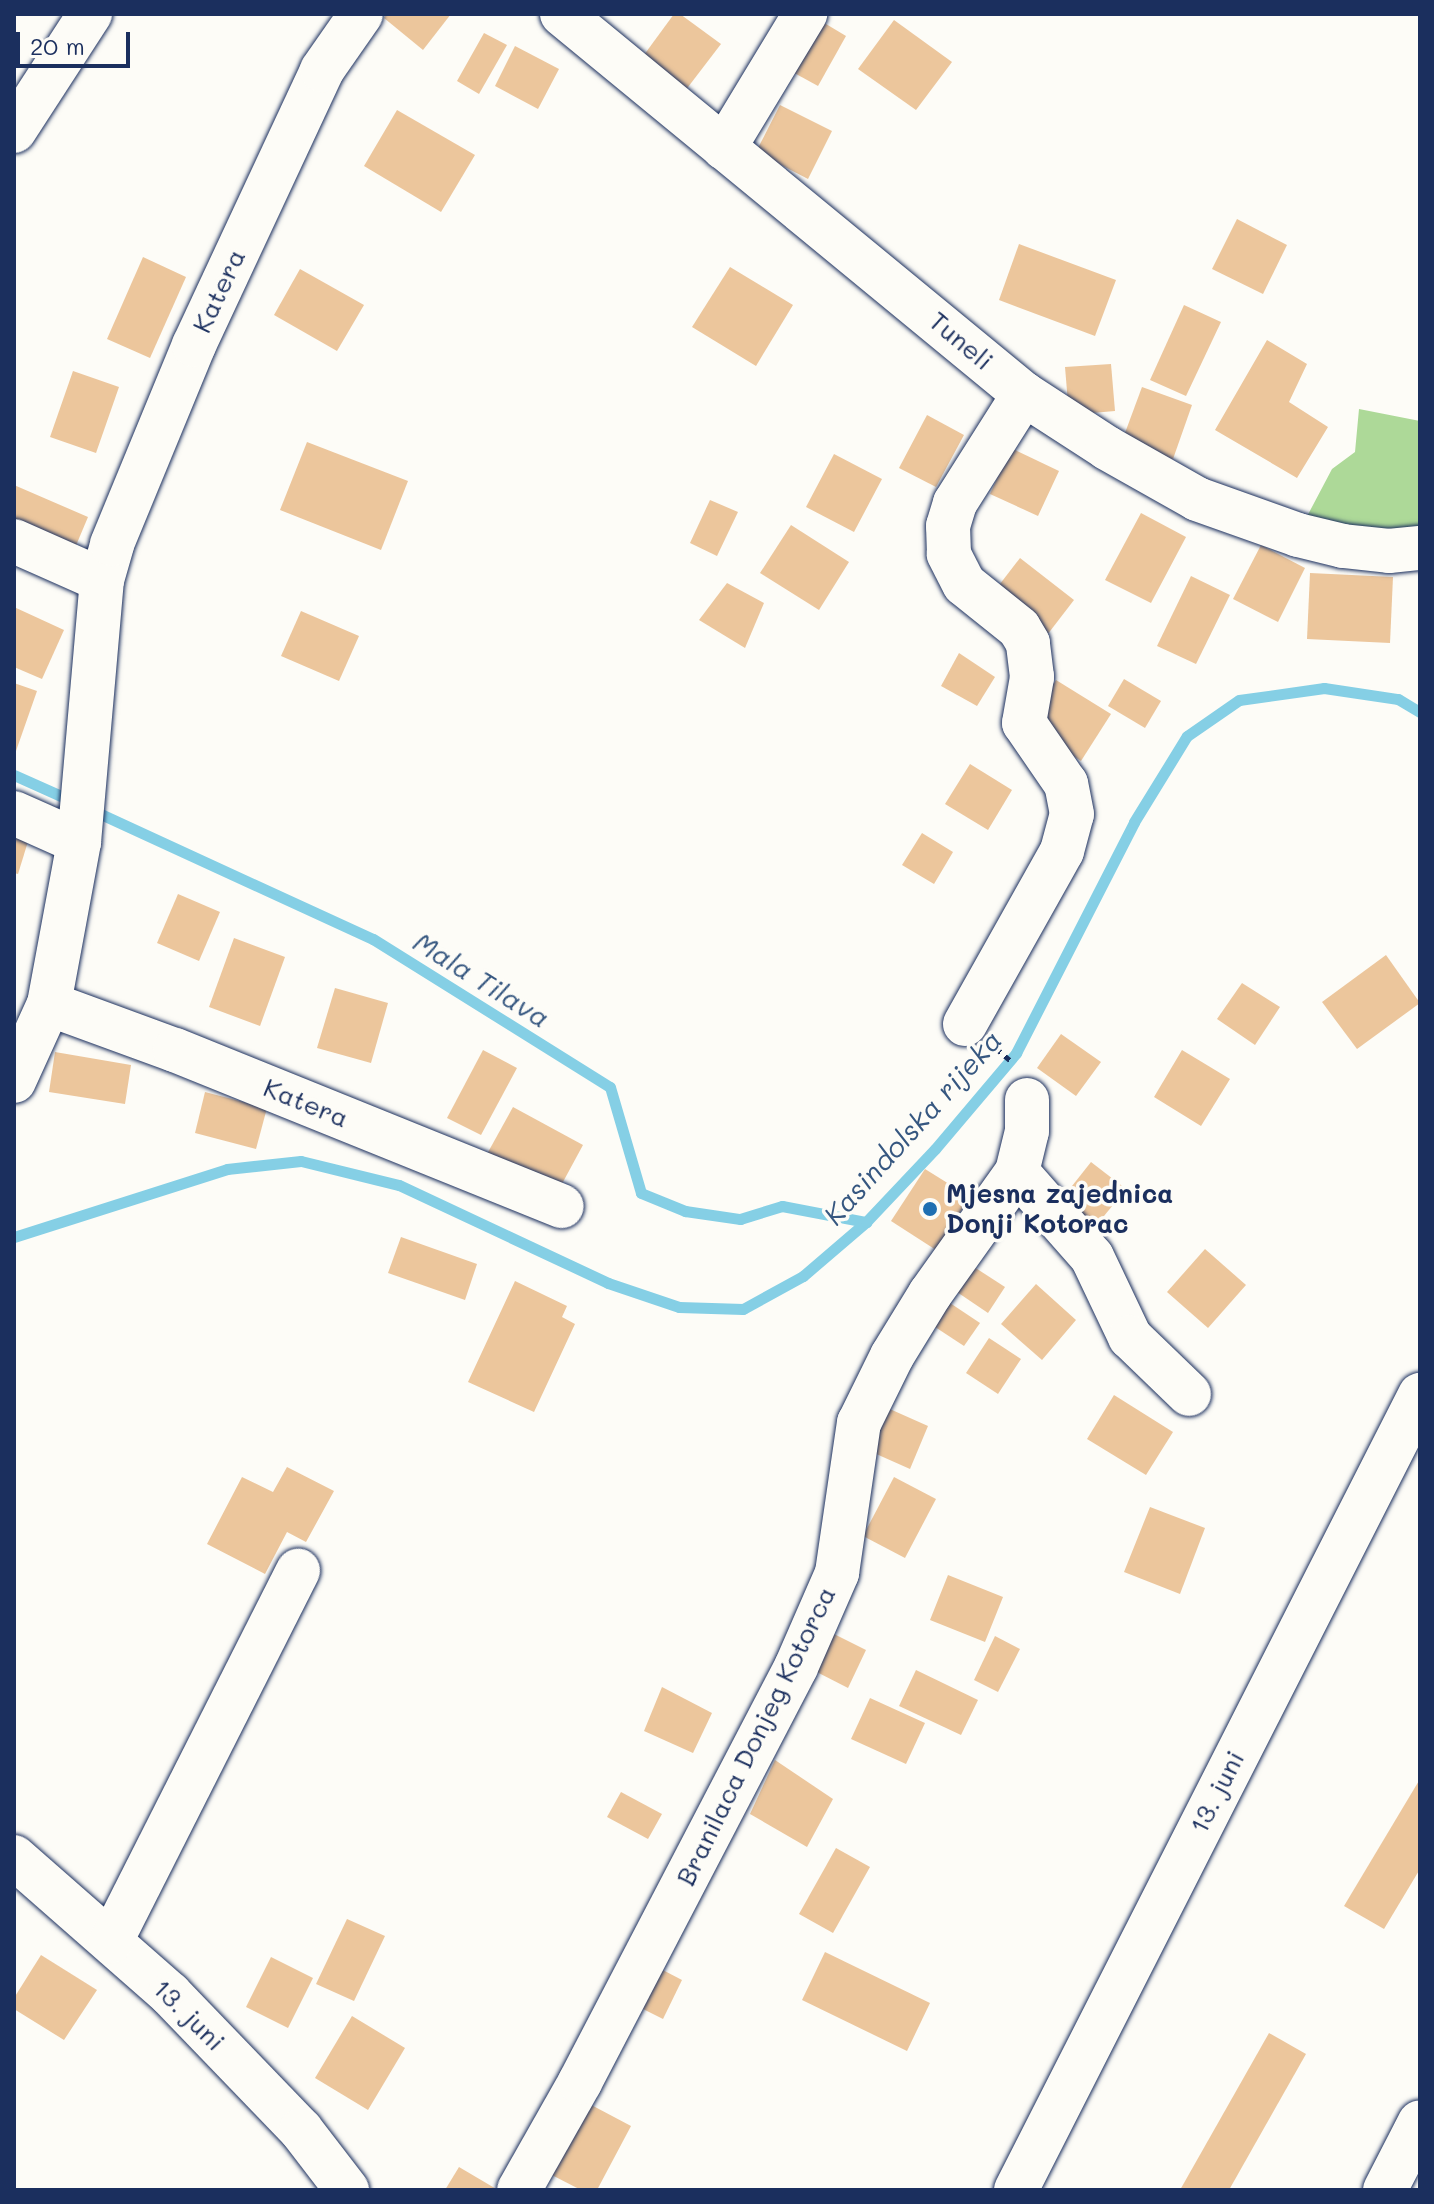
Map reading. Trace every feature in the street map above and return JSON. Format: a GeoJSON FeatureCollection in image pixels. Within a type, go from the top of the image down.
{"type":"FeatureCollection","features":[{"type":"Feature","properties":{"kind":"street"},"geometry":{"type":"LineString","coordinates":[[14,131],[90,14]]}},
{"type":"Feature","properties":{"kind":"street","name":"Katera"},"geometry":{"type":"LineString","coordinates":[[14,1081],[49,1004],[81,818],[102,580],[112,544],[194,345],[322,70],[361,14]]}},
{"type":"Feature","properties":{"kind":"street","name":"Tuneli"},"geometry":{"type":"LineString","coordinates":[[562,14],[1024,394],[1130,462],[1197,499],[1298,535],[1343,546],[1389,551],[1420,548]]}},
{"type":"Feature","properties":{"kind":"street"},"geometry":{"type":"LineString","coordinates":[[724,148],[805,14]]}},
{"type":"Feature","properties":{"kind":"street"},"geometry":{"type":"LineString","coordinates":[[980,1036],[1062,851],[1072,814],[1066,784],[1024,723],[1032,677],[1028,643],[1019,628],[964,584],[949,554],[948,526],[955,503],[1024,394]]}},
{"type":"Feature","properties":{"kind":"street"},"geometry":{"type":"LineString","coordinates":[[14,541],[102,580]]}},
{"type":"Feature","properties":{"kind":"street"},"geometry":{"type":"LineString","coordinates":[[14,813],[81,818]]}},
{"type":"Feature","properties":{"kind":"street","name":"Katera"},"geometry":{"type":"LineString","coordinates":[[49,1004],[175,1050],[562,1206]]}},
{"type":"Feature","properties":{"kind":"street","name":"Branilaca Donjeg Kotorca"},"geometry":{"type":"LineString","coordinates":[[519,2190],[580,2082],[796,1667],[837,1573],[859,1423],[892,1356],[930,1294],[1017,1172],[1027,1131],[1024,1085]]}},
{"type":"Feature","properties":{"kind":"street"},"geometry":{"type":"LineString","coordinates":[[1017,1172],[1092,1257],[1130,1337],[1189,1394]]}},
{"type":"Feature","properties":{"kind":"street","name":"13. juni"},"geometry":{"type":"LineString","coordinates":[[1016,2190],[1420,1395]]}},
{"type":"Feature","properties":{"kind":"street"},"geometry":{"type":"LineString","coordinates":[[111,1941],[298,1571]]}},
{"type":"Feature","properties":{"kind":"street","name":"13. juni"},"geometry":{"type":"LineString","coordinates":[[14,1857],[170,1994],[293,2122],[347,2190]]}},
{"type":"Feature","properties":{"kind":"street"},"geometry":{"type":"LineString","coordinates":[[1385,2190],[1420,2122]]}},
{"type":"Feature","properties":{"kind":"path"},"geometry":{"type":"LineString","coordinates":[[980,1036],[1024,1085]]}},
{"type":"Feature","properties":{"kind":"green space"},"geometry":{"type":"Polygon","coordinates":[[[1359,409],[1420,421],[1420,537],[1303,524],[1332,469],[1355,452],[1359,409]]]}},
{"type":"Feature","properties":{"kind":"building"},"geometry":{"type":"Polygon","coordinates":[[[387,14],[451,14],[423,50],[384,18],[387,14]]]}},
{"type":"Feature","properties":{"kind":"building"},"geometry":{"type":"Polygon","coordinates":[[[674,14],[680,14],[721,44],[685,91],[641,59],[674,14]]]}},
{"type":"Feature","properties":{"kind":"building"},"geometry":{"type":"Polygon","coordinates":[[[816,18],[846,36],[818,86],[787,69],[816,18]]]}},
{"type":"Feature","properties":{"kind":"building"},"geometry":{"type":"Polygon","coordinates":[[[894,20],[952,62],[916,110],[858,69],[894,20]]]}},
{"type":"Feature","properties":{"kind":"building"},"geometry":{"type":"Polygon","coordinates":[[[484,33],[507,45],[479,94],[457,81],[484,33]]]}},
{"type":"Feature","properties":{"kind":"building"},"geometry":{"type":"Polygon","coordinates":[[[515,46],[559,69],[538,109],[495,86],[515,46]]]}},
{"type":"Feature","properties":{"kind":"building"},"geometry":{"type":"Polygon","coordinates":[[[780,105],[832,131],[808,179],[756,152],[780,105]]]}},
{"type":"Feature","properties":{"kind":"building"},"geometry":{"type":"Polygon","coordinates":[[[397,110],[475,155],[441,212],[364,166],[397,110]]]}},
{"type":"Feature","properties":{"kind":"building"},"geometry":{"type":"Polygon","coordinates":[[[1237,219],[1287,245],[1263,294],[1212,269],[1237,219]]]}},
{"type":"Feature","properties":{"kind":"building"},"geometry":{"type":"Polygon","coordinates":[[[1019,244],[1116,280],[1095,336],[999,300],[1019,244]]]}},
{"type":"Feature","properties":{"kind":"building"},"geometry":{"type":"Polygon","coordinates":[[[143,257],[186,277],[150,358],[107,339],[143,257]]]}},
{"type":"Feature","properties":{"kind":"building"},"geometry":{"type":"Polygon","coordinates":[[[730,267],[793,305],[756,366],[692,327],[730,267]]]}},
{"type":"Feature","properties":{"kind":"building"},"geometry":{"type":"Polygon","coordinates":[[[300,269],[364,305],[337,351],[274,315],[300,269]]]}},
{"type":"Feature","properties":{"kind":"building"},"geometry":{"type":"Polygon","coordinates":[[[1184,305],[1221,322],[1186,396],[1150,380],[1184,305]]]}},
{"type":"Feature","properties":{"kind":"building"},"geometry":{"type":"Polygon","coordinates":[[[1267,340],[1307,364],[1289,402],[1328,427],[1297,478],[1215,430],[1267,340]]]}},
{"type":"Feature","properties":{"kind":"building"},"geometry":{"type":"Polygon","coordinates":[[[1111,364],[1115,411],[1069,415],[1065,367],[1111,364]]]}},
{"type":"Feature","properties":{"kind":"building"},"geometry":{"type":"Polygon","coordinates":[[[73,371],[119,387],[96,453],[50,437],[73,371]]]}},
{"type":"Feature","properties":{"kind":"building"},"geometry":{"type":"Polygon","coordinates":[[[1142,387],[1192,405],[1173,459],[1122,441],[1142,387]]]}},
{"type":"Feature","properties":{"kind":"building"},"geometry":{"type":"Polygon","coordinates":[[[927,415],[964,435],[936,487],[899,468],[927,415]]]}},
{"type":"Feature","properties":{"kind":"building"},"geometry":{"type":"Polygon","coordinates":[[[307,442],[408,481],[381,550],[280,510],[307,442]]]}},
{"type":"Feature","properties":{"kind":"building"},"geometry":{"type":"Polygon","coordinates":[[[1011,448],[1059,471],[1038,516],[990,494],[1011,448]]]}},
{"type":"Feature","properties":{"kind":"building"},"geometry":{"type":"Polygon","coordinates":[[[834,454],[882,479],[854,532],[806,507],[834,454]]]}},
{"type":"Feature","properties":{"kind":"building"},"geometry":{"type":"Polygon","coordinates":[[[14,485],[88,517],[72,555],[14,530],[14,485]]]}},
{"type":"Feature","properties":{"kind":"building"},"geometry":{"type":"Polygon","coordinates":[[[710,500],[738,512],[717,556],[690,543],[710,500]]]}},
{"type":"Feature","properties":{"kind":"building"},"geometry":{"type":"Polygon","coordinates":[[[1141,513],[1186,537],[1151,603],[1105,580],[1141,513]]]}},
{"type":"Feature","properties":{"kind":"building"},"geometry":{"type":"Polygon","coordinates":[[[791,525],[849,562],[819,610],[760,573],[791,525]]]}},
{"type":"Feature","properties":{"kind":"building"},"geometry":{"type":"Polygon","coordinates":[[[1261,545],[1305,568],[1278,622],[1233,599],[1261,545]]]}},
{"type":"Feature","properties":{"kind":"building"},"geometry":{"type":"Polygon","coordinates":[[[1020,558],[1074,600],[1044,639],[990,597],[1020,558]]]}},
{"type":"Feature","properties":{"kind":"building"},"geometry":{"type":"Polygon","coordinates":[[[1310,573],[1393,577],[1390,643],[1307,639],[1310,573]]]}},
{"type":"Feature","properties":{"kind":"building"},"geometry":{"type":"Polygon","coordinates":[[[1191,576],[1230,595],[1196,664],[1157,646],[1191,576]]]}},
{"type":"Feature","properties":{"kind":"building"},"geometry":{"type":"Polygon","coordinates":[[[727,583],[764,603],[745,648],[699,620],[727,583]]]}},
{"type":"Feature","properties":{"kind":"building"},"geometry":{"type":"Polygon","coordinates":[[[14,607],[64,630],[42,679],[14,667],[14,607]]]}},
{"type":"Feature","properties":{"kind":"building"},"geometry":{"type":"Polygon","coordinates":[[[301,611],[359,636],[339,681],[281,656],[301,611]]]}},
{"type":"Feature","properties":{"kind":"building"},"geometry":{"type":"Polygon","coordinates":[[[959,653],[995,677],[977,706],[941,686],[959,653]]]}},
{"type":"Feature","properties":{"kind":"building"},"geometry":{"type":"Polygon","coordinates":[[[1124,679],[1161,701],[1145,728],[1108,706],[1124,679]]]}},
{"type":"Feature","properties":{"kind":"building"},"geometry":{"type":"Polygon","coordinates":[[[1056,680],[1111,714],[1081,761],[1027,726],[1056,680]]]}},
{"type":"Feature","properties":{"kind":"building"},"geometry":{"type":"Polygon","coordinates":[[[14,683],[37,691],[16,751],[14,750],[14,683]]]}},
{"type":"Feature","properties":{"kind":"building"},"geometry":{"type":"Polygon","coordinates":[[[970,764],[1012,790],[988,830],[945,804],[970,764]]]}},
{"type":"Feature","properties":{"kind":"building"},"geometry":{"type":"Polygon","coordinates":[[[14,830],[30,835],[18,874],[14,873],[14,830]]]}},
{"type":"Feature","properties":{"kind":"building"},"geometry":{"type":"Polygon","coordinates":[[[922,833],[953,852],[934,884],[902,865],[922,833]]]}},
{"type":"Feature","properties":{"kind":"building"},"geometry":{"type":"Polygon","coordinates":[[[178,894],[220,912],[199,961],[157,943],[178,894]]]}},
{"type":"Feature","properties":{"kind":"building"},"geometry":{"type":"Polygon","coordinates":[[[234,938],[285,957],[260,1026],[209,1007],[234,938]]]}},
{"type":"Feature","properties":{"kind":"building"},"geometry":{"type":"Polygon","coordinates":[[[1386,955],[1420,1003],[1357,1049],[1322,1002],[1386,955]]]}},
{"type":"Feature","properties":{"kind":"building"},"geometry":{"type":"Polygon","coordinates":[[[1242,983],[1280,1007],[1255,1045],[1217,1019],[1242,983]]]}},
{"type":"Feature","properties":{"kind":"building"},"geometry":{"type":"Polygon","coordinates":[[[335,988],[388,1003],[371,1063],[317,1048],[335,988]]]}},
{"type":"Feature","properties":{"kind":"building"},"geometry":{"type":"Polygon","coordinates":[[[1061,1034],[1101,1062],[1076,1096],[1037,1068],[1061,1034]]]}},
{"type":"Feature","properties":{"kind":"building"},"geometry":{"type":"Polygon","coordinates":[[[483,1050],[517,1068],[481,1135],[447,1118],[483,1050]]]}},
{"type":"Feature","properties":{"kind":"building"},"geometry":{"type":"Polygon","coordinates":[[[1182,1050],[1230,1079],[1201,1126],[1154,1097],[1182,1050]]]}},
{"type":"Feature","properties":{"kind":"building"},"geometry":{"type":"Polygon","coordinates":[[[55,1052],[131,1065],[125,1104],[49,1092],[55,1052]]]}},
{"type":"Feature","properties":{"kind":"building"},"geometry":{"type":"Polygon","coordinates":[[[205,1092],[267,1108],[256,1149],[195,1133],[205,1092]]]}},
{"type":"Feature","properties":{"kind":"building"},"geometry":{"type":"Polygon","coordinates":[[[513,1107],[583,1145],[557,1193],[487,1154],[513,1107]]]}},
{"type":"Feature","properties":{"kind":"building"},"geometry":{"type":"Polygon","coordinates":[[[1091,1162],[1126,1189],[1091,1232],[1057,1205],[1091,1162]]]}},
{"type":"Feature","properties":{"kind":"building","name":"Mjesna zajednica Donji Kotorac"},"geometry":{"type":"Polygon","coordinates":[[[925,1169],[970,1197],[936,1250],[891,1221],[925,1169]]]}},
{"type":"Feature","properties":{"kind":"building"},"geometry":{"type":"Polygon","coordinates":[[[401,1237],[477,1264],[465,1300],[388,1273],[401,1237]]]}},
{"type":"Feature","properties":{"kind":"building"},"geometry":{"type":"Polygon","coordinates":[[[1205,1249],[1246,1285],[1208,1328],[1167,1292],[1205,1249]]]}},
{"type":"Feature","properties":{"kind":"building"},"geometry":{"type":"Polygon","coordinates":[[[971,1265],[1005,1287],[988,1313],[954,1290],[971,1265]]]}},
{"type":"Feature","properties":{"kind":"building"},"geometry":{"type":"Polygon","coordinates":[[[515,1281],[567,1306],[562,1317],[575,1324],[534,1412],[468,1382],[515,1281]]]}},
{"type":"Feature","properties":{"kind":"building"},"geometry":{"type":"Polygon","coordinates":[[[1036,1284],[1076,1320],[1042,1360],[1001,1324],[1036,1284]]]}},
{"type":"Feature","properties":{"kind":"building"},"geometry":{"type":"Polygon","coordinates":[[[947,1301],[980,1323],[964,1346],[932,1325],[947,1301]]]}},
{"type":"Feature","properties":{"kind":"building"},"geometry":{"type":"Polygon","coordinates":[[[989,1338],[1021,1359],[998,1394],[966,1373],[989,1338]]]}},
{"type":"Feature","properties":{"kind":"building"},"geometry":{"type":"Polygon","coordinates":[[[1114,1395],[1173,1432],[1146,1475],[1087,1439],[1114,1395]]]}},
{"type":"Feature","properties":{"kind":"building"},"geometry":{"type":"Polygon","coordinates":[[[883,1406],[928,1426],[910,1469],[865,1449],[883,1406]]]}},
{"type":"Feature","properties":{"kind":"building"},"geometry":{"type":"Polygon","coordinates":[[[287,1467],[334,1491],[306,1542],[287,1532],[265,1574],[207,1544],[242,1477],[273,1492],[287,1467]]]}},
{"type":"Feature","properties":{"kind":"building"},"geometry":{"type":"Polygon","coordinates":[[[894,1477],[936,1499],[905,1558],[863,1536],[894,1477]]]}},
{"type":"Feature","properties":{"kind":"building"},"geometry":{"type":"Polygon","coordinates":[[[1150,1507],[1205,1528],[1180,1594],[1124,1572],[1150,1507]]]}},
{"type":"Feature","properties":{"kind":"building"},"geometry":{"type":"Polygon","coordinates":[[[948,1575],[1003,1597],[985,1642],[930,1620],[948,1575]]]}},
{"type":"Feature","properties":{"kind":"building"},"geometry":{"type":"Polygon","coordinates":[[[826,1630],[866,1650],[848,1688],[807,1667],[826,1630]]]}},
{"type":"Feature","properties":{"kind":"building"},"geometry":{"type":"Polygon","coordinates":[[[995,1636],[1020,1649],[998,1692],[974,1680],[995,1636]]]}},
{"type":"Feature","properties":{"kind":"building"},"geometry":{"type":"Polygon","coordinates":[[[916,1670],[978,1700],[961,1735],[899,1706],[916,1670]]]}},
{"type":"Feature","properties":{"kind":"building"},"geometry":{"type":"Polygon","coordinates":[[[662,1687],[712,1713],[693,1753],[644,1731],[662,1687]]]}},
{"type":"Feature","properties":{"kind":"building"},"geometry":{"type":"Polygon","coordinates":[[[870,1698],[925,1723],[906,1764],[851,1739],[870,1698]]]}},
{"type":"Feature","properties":{"kind":"building"},"geometry":{"type":"Polygon","coordinates":[[[775,1760],[833,1799],[807,1847],[750,1814],[775,1760]]]}},
{"type":"Feature","properties":{"kind":"building"},"geometry":{"type":"Polygon","coordinates":[[[1420,1779],[1420,1869],[1384,1929],[1344,1906],[1420,1779]]]}},
{"type":"Feature","properties":{"kind":"building"},"geometry":{"type":"Polygon","coordinates":[[[621,1792],[662,1814],[648,1839],[607,1817],[621,1792]]]}},
{"type":"Feature","properties":{"kind":"building"},"geometry":{"type":"Polygon","coordinates":[[[836,1848],[870,1867],[833,1933],[799,1914],[836,1848]]]}},
{"type":"Feature","properties":{"kind":"building"},"geometry":{"type":"Polygon","coordinates":[[[347,1919],[385,1936],[354,2001],[316,1984],[347,1919]]]}},
{"type":"Feature","properties":{"kind":"building"},"geometry":{"type":"Polygon","coordinates":[[[825,1952],[930,2003],[907,2051],[802,2000],[825,1952]]]}},
{"type":"Feature","properties":{"kind":"building"},"geometry":{"type":"Polygon","coordinates":[[[41,1955],[97,1990],[64,2040],[14,2009],[14,1998],[41,1955]]]}},
{"type":"Feature","properties":{"kind":"building"},"geometry":{"type":"Polygon","coordinates":[[[271,1957],[313,1978],[288,2028],[246,2007],[271,1957]]]}},
{"type":"Feature","properties":{"kind":"building"},"geometry":{"type":"Polygon","coordinates":[[[657,1967],[682,1980],[663,2019],[637,2006],[657,1967]]]}},
{"type":"Feature","properties":{"kind":"building"},"geometry":{"type":"Polygon","coordinates":[[[352,2016],[405,2048],[368,2110],[315,2078],[352,2016]]]}},
{"type":"Feature","properties":{"kind":"building"},"geometry":{"type":"Polygon","coordinates":[[[1269,2033],[1306,2054],[1229,2190],[1180,2190],[1269,2033]]]}},
{"type":"Feature","properties":{"kind":"building"},"geometry":{"type":"Polygon","coordinates":[[[580,2099],[631,2126],[597,2190],[581,2190],[542,2170],[580,2099]]]}},
{"type":"Feature","properties":{"kind":"building"},"geometry":{"type":"Polygon","coordinates":[[[459,2167],[498,2190],[445,2190],[459,2167]]]}},
{"type":"Feature","properties":{"kind":"waterway","name":"Kasindolska rijeka"},"geometry":{"type":"LineString","coordinates":[[14,1237],[227,1169],[301,1161],[399,1185],[608,1283],[679,1307],[743,1309],[803,1276],[866,1222],[935,1149],[1016,1053],[1134,822],[1187,736],[1239,700],[1324,688],[1398,699],[1420,712]]}},
{"type":"Feature","properties":{"kind":"waterway","name":"Mala Tilava"},"geometry":{"type":"LineString","coordinates":[[14,775],[72,801]]}},
{"type":"Feature","properties":{"kind":"waterway","name":"Mala Tilava"},"geometry":{"type":"LineString","coordinates":[[92,810],[373,939],[610,1087],[641,1193],[685,1211],[740,1219],[782,1206],[866,1222]]}},
{"type":"Feature","properties":{"kind":"place","name":"Mjesna zajednica Donji Kotorac"},"geometry":{"type":"Point","coordinates":[930,1209]}}]}
